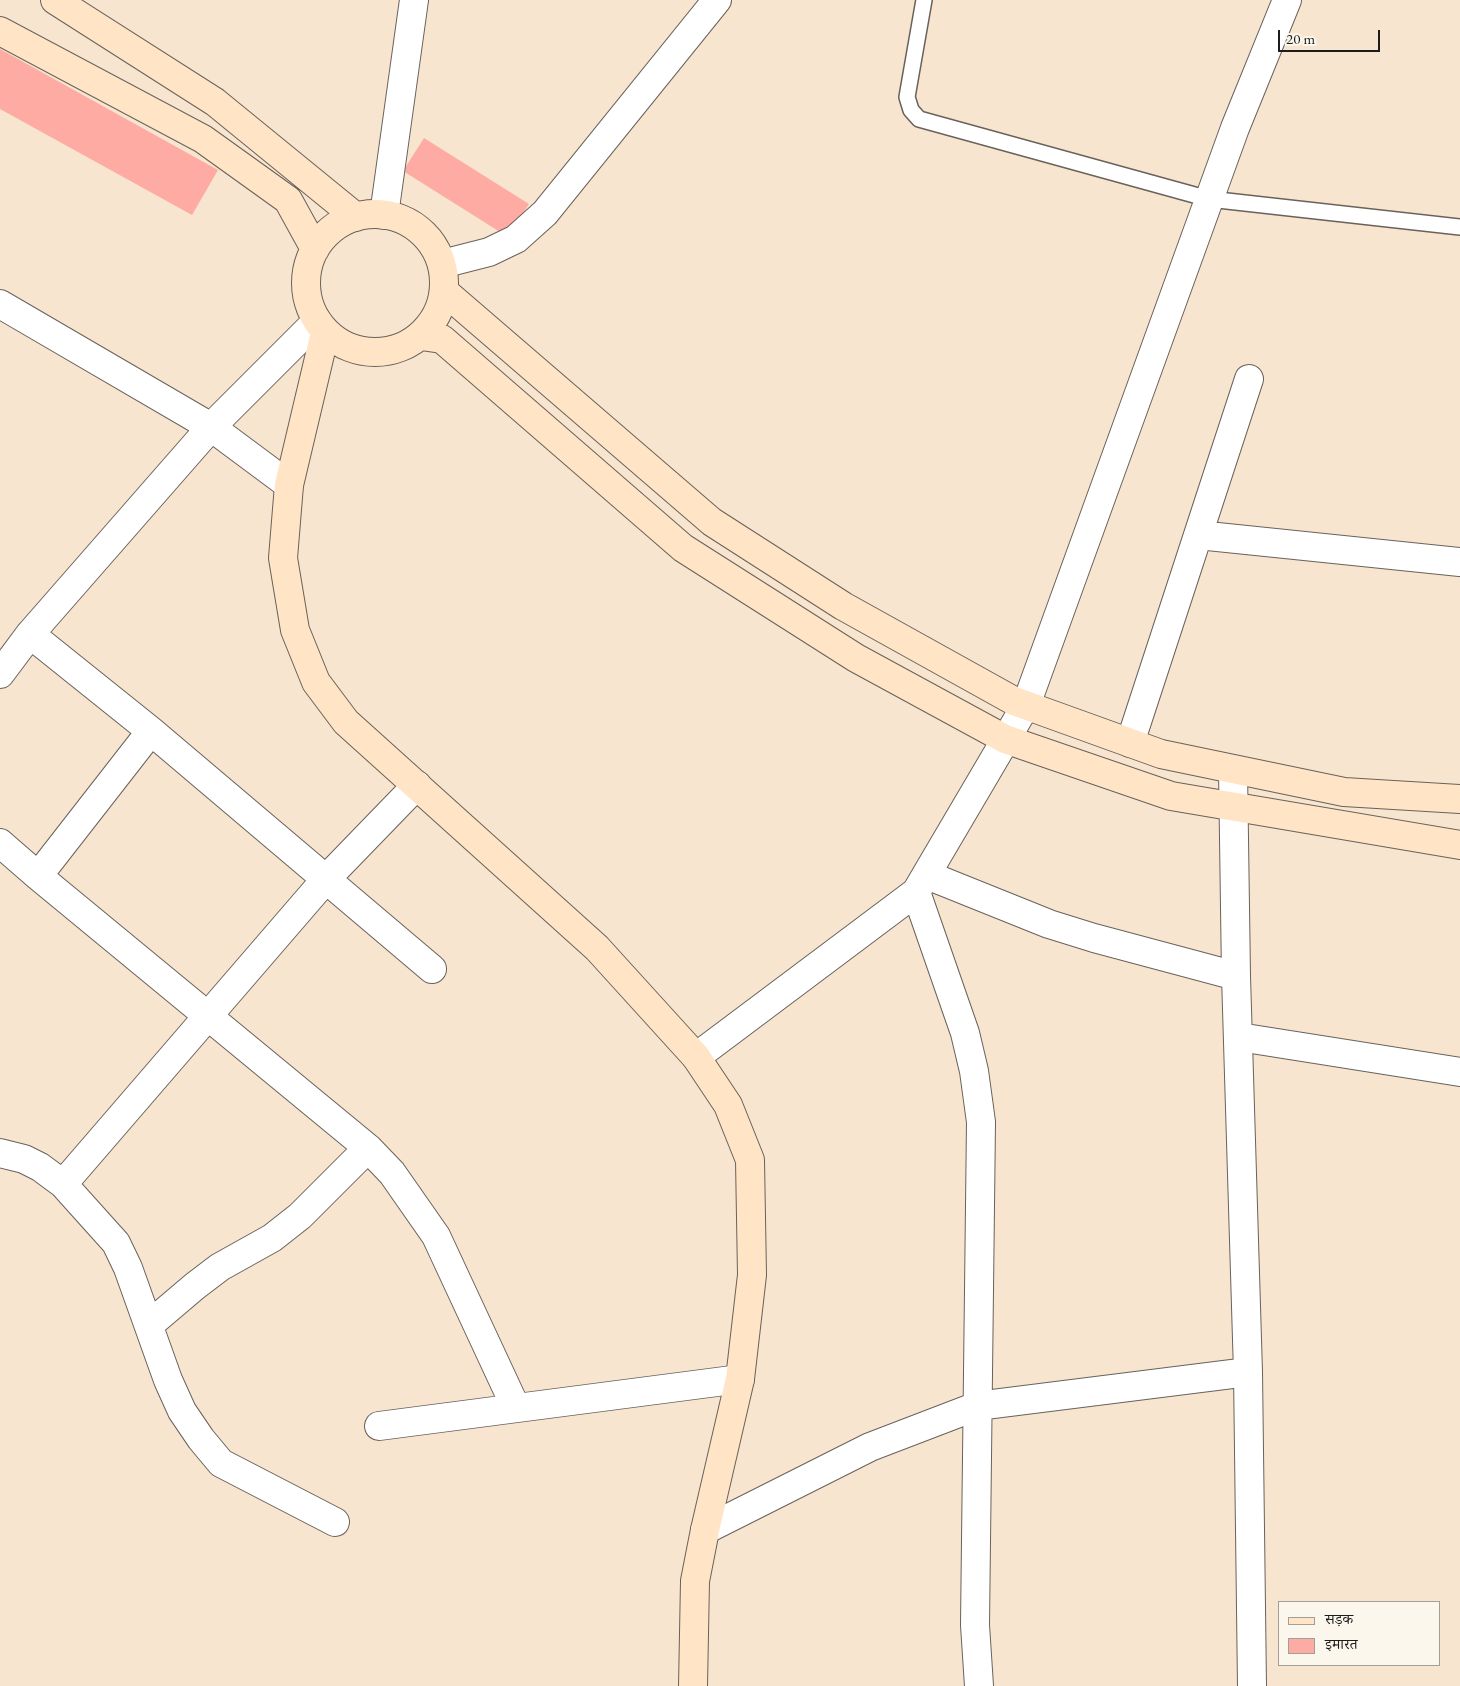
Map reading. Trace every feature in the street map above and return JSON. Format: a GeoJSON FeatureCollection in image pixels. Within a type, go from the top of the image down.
{"type":"FeatureCollection","features":[{"type":"Feature","properties":{"kind":"main road"},"geometry":{"type":"LineString","coordinates":[[55,0],[215,102],[356,217]]}},
{"type":"Feature","properties":{"kind":"main road"},"geometry":{"type":"LineString","coordinates":[[0,31],[204,139],[288,200],[315,249]]}},
{"type":"Feature","properties":{"kind":"main road"},"geometry":{"type":"LineString","coordinates":[[384,214],[409,222],[423,233],[442,264],[444,292],[436,318],[421,336],[393,350],[366,353],[321,327],[307,301],[306,275],[315,249],[332,229],[356,217],[384,214]]}},
{"type":"Feature","properties":{"kind":"main road"},"geometry":{"type":"LineString","coordinates":[[444,292],[712,522],[843,606],[1014,701],[1161,754],[1233,770],[1344,792],[1460,800]]}},
{"type":"Feature","properties":{"kind":"main road"},"geometry":{"type":"LineString","coordinates":[[321,327],[289,485],[283,558],[295,630],[316,682],[346,722],[597,948],[696,1057],[728,1105],[750,1160],[752,1275],[740,1379],[695,1581],[693,1686]]}},
{"type":"Feature","properties":{"kind":"main road"},"geometry":{"type":"LineString","coordinates":[[421,336],[442,338],[683,548],[856,658],[1005,739],[1171,796],[1460,845]]}},
{"type":"Feature","properties":{"kind":"street"},"geometry":{"type":"LineString","coordinates":[[384,214],[414,0]]}},
{"type":"Feature","properties":{"kind":"street"},"geometry":{"type":"LineString","coordinates":[[442,264],[490,252],[516,239],[545,213],[717,0]]}},
{"type":"Feature","properties":{"kind":"street"},"geometry":{"type":"LineString","coordinates":[[696,1057],[922,884],[1026,705],[1235,128],[1287,0]]}},
{"type":"Feature","properties":{"kind":"street"},"geometry":{"type":"LineString","coordinates":[[0,304],[212,427],[289,485]]}},
{"type":"Feature","properties":{"kind":"street"},"geometry":{"type":"LineString","coordinates":[[0,674],[30,634],[212,427],[321,327]]}},
{"type":"Feature","properties":{"kind":"street"},"geometry":{"type":"LineString","coordinates":[[1130,743],[1249,380]]}},
{"type":"Feature","properties":{"kind":"street"},"geometry":{"type":"LineString","coordinates":[[1198,535],[1460,562]]}},
{"type":"Feature","properties":{"kind":"street"},"geometry":{"type":"LineString","coordinates":[[30,634],[150,732],[432,969]]}},
{"type":"Feature","properties":{"kind":"street"},"geometry":{"type":"LineString","coordinates":[[38,876],[150,732]]}},
{"type":"Feature","properties":{"kind":"street"},"geometry":{"type":"LineString","coordinates":[[1233,770],[1236,976],[1248,1372],[1252,1686]]}},
{"type":"Feature","properties":{"kind":"street"},"geometry":{"type":"LineString","coordinates":[[63,1184],[326,879],[417,785]]}},
{"type":"Feature","properties":{"kind":"street"},"geometry":{"type":"LineString","coordinates":[[0,842],[38,876],[368,1148],[392,1173],[436,1236],[516,1408]]}},
{"type":"Feature","properties":{"kind":"street"},"geometry":{"type":"LineString","coordinates":[[922,884],[1094,938],[1236,976]]}},
{"type":"Feature","properties":{"kind":"street"},"geometry":{"type":"LineString","coordinates":[[922,884],[965,1033],[974,1071],[981,1122],[975,1625],[978,1686]]}},
{"type":"Feature","properties":{"kind":"street"},"geometry":{"type":"LineString","coordinates":[[1239,1037],[1460,1072]]}},
{"type":"Feature","properties":{"kind":"street"},"geometry":{"type":"LineString","coordinates":[[149,1325],[220,1267],[272,1238],[300,1216],[368,1148]]}},
{"type":"Feature","properties":{"kind":"street"},"geometry":{"type":"LineString","coordinates":[[0,1153],[24,1159],[40,1167],[63,1184],[116,1243],[128,1268],[168,1380],[182,1411],[201,1440],[221,1463],[335,1522]]}},
{"type":"Feature","properties":{"kind":"street"},"geometry":{"type":"LineString","coordinates":[[705,1530],[870,1447],[977,1406],[1248,1372]]}},
{"type":"Feature","properties":{"kind":"street"},"geometry":{"type":"LineString","coordinates":[[379,1426],[740,1379]]}},
{"type":"Feature","properties":{"kind":"lane"},"geometry":{"type":"LineString","coordinates":[[924,0],[907,97],[911,110],[919,119],[1209,199],[1460,227]]}},
{"type":"Feature","properties":{"kind":"building"},"geometry":{"type":"Polygon","coordinates":[[[0,49],[218,170],[192,215],[0,109],[0,49]]]}},
{"type":"Feature","properties":{"kind":"building"},"geometry":{"type":"Polygon","coordinates":[[[424,138],[529,204],[508,237],[403,171],[424,138]]]}}]}
